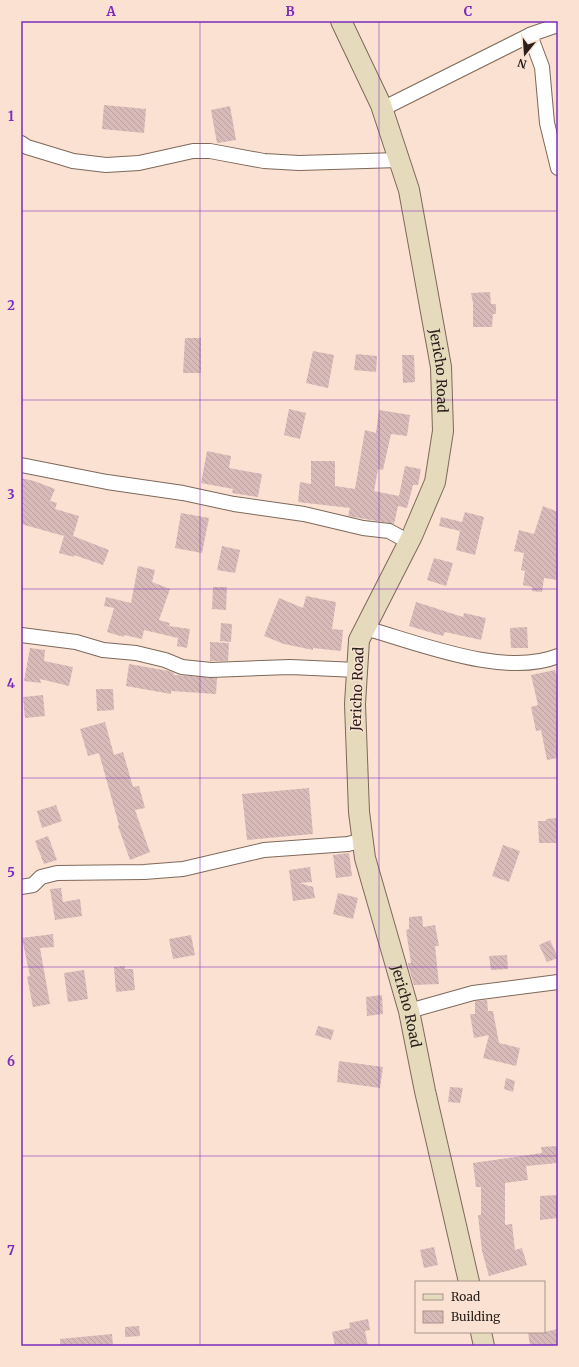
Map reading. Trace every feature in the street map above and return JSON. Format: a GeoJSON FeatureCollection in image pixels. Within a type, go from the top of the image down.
{"type":"FeatureCollection","features":[{"type":"Feature","properties":{"kind":"street","name":"Jericho Road"},"geometry":{"type":"LineString","coordinates":[[341,21],[382,108],[409,190],[441,367],[443,431],[435,482],[410,542],[359,640],[355,704],[360,812],[366,858],[409,1011],[425,1091],[469,1281]]}},
{"type":"Feature","properties":{"kind":"street"},"geometry":{"type":"LineString","coordinates":[[382,108],[530,35],[558,25]]}},
{"type":"Feature","properties":{"kind":"street"},"geometry":{"type":"LineString","coordinates":[[530,35],[542,67],[547,122],[558,168]]}},
{"type":"Feature","properties":{"kind":"street"},"geometry":{"type":"LineString","coordinates":[[21,143],[27,147],[73,161],[106,165],[139,163],[193,150],[210,151],[264,161],[299,163],[399,160]]}},
{"type":"Feature","properties":{"kind":"street"},"geometry":{"type":"LineString","coordinates":[[21,465],[107,482],[183,493],[234,504],[304,514],[363,528],[389,531],[410,542]]}},
{"type":"Feature","properties":{"kind":"street"},"geometry":{"type":"LineString","coordinates":[[365,628],[435,648],[500,664],[546,661],[558,656]]}},
{"type":"Feature","properties":{"kind":"street"},"geometry":{"type":"LineString","coordinates":[[21,635],[76,642],[103,650],[136,653],[165,660],[182,667],[211,670],[290,667],[357,670]]}},
{"type":"Feature","properties":{"kind":"street"},"geometry":{"type":"LineString","coordinates":[[21,888],[33,885],[41,877],[57,873],[144,872],[183,869],[264,850],[348,844],[363,840]]}},
{"type":"Feature","properties":{"kind":"street"},"geometry":{"type":"LineString","coordinates":[[409,1011],[473,992],[558,982]]}},
{"type":"Feature","properties":{"kind":"street"},"geometry":{"type":"LineString","coordinates":[[481,1333],[484,1346]]}},
{"type":"Feature","properties":{"kind":"building"},"geometry":{"type":"Polygon","coordinates":[[[104,105],[146,109],[144,133],[102,129],[104,105]]]}},
{"type":"Feature","properties":{"kind":"building"},"geometry":{"type":"Polygon","coordinates":[[[230,106],[236,140],[217,143],[211,110],[230,106]]]}},
{"type":"Feature","properties":{"kind":"building"},"geometry":{"type":"Polygon","coordinates":[[[490,292],[491,304],[496,304],[496,314],[493,314],[492,327],[473,327],[473,303],[471,293],[490,292]]]}},
{"type":"Feature","properties":{"kind":"building"},"geometry":{"type":"Polygon","coordinates":[[[185,338],[201,338],[201,373],[183,373],[185,338]]]}},
{"type":"Feature","properties":{"kind":"building"},"geometry":{"type":"Polygon","coordinates":[[[313,351],[334,355],[328,388],[306,383],[313,351]]]}},
{"type":"Feature","properties":{"kind":"building"},"geometry":{"type":"Polygon","coordinates":[[[356,354],[377,356],[376,372],[354,370],[356,354]]]}},
{"type":"Feature","properties":{"kind":"building"},"geometry":{"type":"Polygon","coordinates":[[[402,355],[414,355],[415,382],[403,383],[402,355]]]}},
{"type":"Feature","properties":{"kind":"building"},"geometry":{"type":"Polygon","coordinates":[[[289,409],[306,413],[300,439],[284,435],[289,409]]]}},
{"type":"Feature","properties":{"kind":"building"},"geometry":{"type":"Polygon","coordinates":[[[379,410],[410,415],[407,436],[391,434],[383,470],[378,469],[374,491],[399,496],[405,466],[421,469],[418,485],[413,485],[407,508],[398,506],[394,524],[348,516],[350,508],[298,502],[300,482],[311,484],[311,461],[335,461],[335,486],[355,489],[365,430],[376,433],[379,410]]]}},
{"type":"Feature","properties":{"kind":"building"},"geometry":{"type":"Polygon","coordinates":[[[207,451],[231,456],[229,468],[262,474],[258,497],[232,493],[233,489],[201,483],[207,451]]]}},
{"type":"Feature","properties":{"kind":"building"},"geometry":{"type":"Polygon","coordinates":[[[21,478],[55,489],[50,501],[57,503],[55,509],[79,516],[73,536],[109,550],[103,565],[74,555],[74,557],[59,553],[64,536],[21,524],[21,478]]]}},
{"type":"Feature","properties":{"kind":"building"},"geometry":{"type":"Polygon","coordinates":[[[543,506],[558,512],[558,580],[544,578],[542,592],[532,591],[532,587],[523,585],[525,571],[521,570],[524,553],[514,551],[519,530],[534,534],[543,506]]]}},
{"type":"Feature","properties":{"kind":"building"},"geometry":{"type":"Polygon","coordinates":[[[465,512],[484,517],[475,555],[456,550],[460,531],[439,526],[441,517],[462,522],[465,512]]]}},
{"type":"Feature","properties":{"kind":"building"},"geometry":{"type":"Polygon","coordinates":[[[181,513],[209,518],[202,553],[175,548],[181,513]]]}},
{"type":"Feature","properties":{"kind":"building"},"geometry":{"type":"Polygon","coordinates":[[[222,546],[240,550],[235,573],[217,570],[222,546]]]}},
{"type":"Feature","properties":{"kind":"building"},"geometry":{"type":"Polygon","coordinates":[[[434,558],[453,563],[446,586],[427,580],[434,558]]]}},
{"type":"Feature","properties":{"kind":"building"},"geometry":{"type":"Polygon","coordinates":[[[138,566],[155,570],[152,582],[170,589],[159,620],[170,623],[169,626],[190,629],[187,648],[177,646],[178,638],[144,630],[142,639],[124,635],[124,637],[107,632],[114,608],[104,606],[106,597],[131,603],[138,566]]]}},
{"type":"Feature","properties":{"kind":"building"},"geometry":{"type":"Polygon","coordinates":[[[213,587],[227,587],[226,610],[212,609],[213,587]]]}},
{"type":"Feature","properties":{"kind":"building"},"geometry":{"type":"Polygon","coordinates":[[[306,596],[336,602],[332,629],[343,630],[341,651],[313,648],[313,650],[284,644],[264,636],[279,598],[303,608],[306,596]]]}},
{"type":"Feature","properties":{"kind":"building"},"geometry":{"type":"Polygon","coordinates":[[[416,602],[463,617],[464,613],[486,618],[481,640],[445,632],[443,636],[409,626],[416,602]]]}},
{"type":"Feature","properties":{"kind":"building"},"geometry":{"type":"Polygon","coordinates":[[[221,623],[232,624],[231,642],[220,641],[221,623]]]}},
{"type":"Feature","properties":{"kind":"building"},"geometry":{"type":"Polygon","coordinates":[[[527,627],[528,648],[511,648],[510,628],[527,627]]]}},
{"type":"Feature","properties":{"kind":"building"},"geometry":{"type":"Polygon","coordinates":[[[210,642],[229,643],[228,661],[210,661],[210,642]]]}},
{"type":"Feature","properties":{"kind":"building"},"geometry":{"type":"Polygon","coordinates":[[[30,648],[45,650],[44,661],[73,667],[69,686],[40,679],[41,683],[24,681],[30,648]]]}},
{"type":"Feature","properties":{"kind":"building"},"geometry":{"type":"Polygon","coordinates":[[[129,664],[169,671],[174,673],[174,675],[217,678],[216,694],[171,691],[171,694],[126,686],[129,664]]]}},
{"type":"Feature","properties":{"kind":"building"},"geometry":{"type":"Polygon","coordinates":[[[555,670],[558,682],[558,758],[547,760],[541,730],[536,731],[531,707],[538,705],[531,675],[555,670]]]}},
{"type":"Feature","properties":{"kind":"building"},"geometry":{"type":"Polygon","coordinates":[[[96,689],[113,689],[114,710],[97,711],[96,689]]]}},
{"type":"Feature","properties":{"kind":"building"},"geometry":{"type":"Polygon","coordinates":[[[43,695],[45,716],[25,718],[23,697],[43,695]]]}},
{"type":"Feature","properties":{"kind":"building"},"geometry":{"type":"Polygon","coordinates":[[[105,722],[114,755],[123,752],[133,787],[139,786],[145,808],[135,810],[150,852],[130,860],[118,826],[119,825],[99,753],[88,756],[80,729],[105,722]]]}},
{"type":"Feature","properties":{"kind":"building"},"geometry":{"type":"Polygon","coordinates":[[[309,788],[313,834],[247,840],[242,794],[309,788]]]}},
{"type":"Feature","properties":{"kind":"building"},"geometry":{"type":"Polygon","coordinates":[[[56,805],[62,821],[42,828],[37,811],[56,805]]]}},
{"type":"Feature","properties":{"kind":"building"},"geometry":{"type":"Polygon","coordinates":[[[558,818],[558,843],[539,843],[538,821],[558,818]]]}},
{"type":"Feature","properties":{"kind":"building"},"geometry":{"type":"Polygon","coordinates":[[[48,836],[57,860],[44,864],[35,841],[48,836]]]}},
{"type":"Feature","properties":{"kind":"building"},"geometry":{"type":"Polygon","coordinates":[[[503,845],[520,851],[509,882],[492,876],[503,845]]]}},
{"type":"Feature","properties":{"kind":"building"},"geometry":{"type":"Polygon","coordinates":[[[349,853],[352,876],[336,878],[333,855],[349,853]]]}},
{"type":"Feature","properties":{"kind":"building"},"geometry":{"type":"Polygon","coordinates":[[[310,867],[312,882],[299,883],[313,887],[315,898],[293,901],[289,870],[310,867]]]}},
{"type":"Feature","properties":{"kind":"building"},"geometry":{"type":"Polygon","coordinates":[[[61,888],[63,902],[80,899],[82,916],[55,920],[50,889],[61,888]]]}},
{"type":"Feature","properties":{"kind":"building"},"geometry":{"type":"Polygon","coordinates":[[[338,893],[358,898],[353,919],[333,914],[338,893]]]}},
{"type":"Feature","properties":{"kind":"building"},"geometry":{"type":"Polygon","coordinates":[[[422,916],[423,927],[435,925],[439,946],[435,946],[439,984],[414,985],[408,965],[408,963],[411,963],[406,930],[409,929],[409,917],[422,916]]]}},
{"type":"Feature","properties":{"kind":"building"},"geometry":{"type":"Polygon","coordinates":[[[53,934],[54,947],[40,948],[50,1004],[33,1007],[27,977],[30,976],[22,938],[53,934]]]}},
{"type":"Feature","properties":{"kind":"building"},"geometry":{"type":"Polygon","coordinates":[[[191,935],[195,955],[173,959],[169,939],[191,935]]]}},
{"type":"Feature","properties":{"kind":"building"},"geometry":{"type":"Polygon","coordinates":[[[550,940],[558,958],[547,962],[539,945],[550,940]]]}},
{"type":"Feature","properties":{"kind":"building"},"geometry":{"type":"Polygon","coordinates":[[[507,955],[508,969],[491,970],[489,956],[507,955]]]}},
{"type":"Feature","properties":{"kind":"building"},"geometry":{"type":"Polygon","coordinates":[[[125,966],[125,969],[133,969],[135,990],[116,992],[114,967],[125,966]]]}},
{"type":"Feature","properties":{"kind":"building"},"geometry":{"type":"Polygon","coordinates":[[[84,970],[88,999],[68,1002],[64,973],[84,970]]]}},
{"type":"Feature","properties":{"kind":"building"},"geometry":{"type":"Polygon","coordinates":[[[382,995],[383,1014],[367,1016],[366,997],[382,995]]]}},
{"type":"Feature","properties":{"kind":"building"},"geometry":{"type":"Polygon","coordinates":[[[487,1000],[488,1011],[493,1011],[499,1043],[520,1048],[516,1066],[483,1058],[489,1035],[474,1038],[470,1014],[475,1014],[475,1001],[487,1000]]]}},
{"type":"Feature","properties":{"kind":"building"},"geometry":{"type":"Polygon","coordinates":[[[318,1026],[334,1030],[331,1040],[315,1035],[318,1026]]]}},
{"type":"Feature","properties":{"kind":"building"},"geometry":{"type":"Polygon","coordinates":[[[339,1061],[383,1067],[380,1088],[337,1082],[339,1061]]]}},
{"type":"Feature","properties":{"kind":"building"},"geometry":{"type":"Polygon","coordinates":[[[506,1078],[515,1081],[513,1092],[504,1089],[506,1078]]]}},
{"type":"Feature","properties":{"kind":"building"},"geometry":{"type":"Polygon","coordinates":[[[450,1087],[463,1088],[460,1103],[448,1102],[450,1087]]]}},
{"type":"Feature","properties":{"kind":"building"},"geometry":{"type":"Polygon","coordinates":[[[558,1146],[558,1163],[526,1166],[528,1180],[505,1183],[505,1225],[512,1224],[515,1250],[522,1248],[527,1265],[489,1276],[482,1251],[478,1215],[481,1215],[481,1187],[476,1187],[473,1163],[542,1153],[541,1147],[558,1146]]]}},
{"type":"Feature","properties":{"kind":"building"},"geometry":{"type":"Polygon","coordinates":[[[557,1195],[558,1218],[540,1220],[540,1196],[557,1195]]]}},
{"type":"Feature","properties":{"kind":"building"},"geometry":{"type":"Polygon","coordinates":[[[434,1247],[438,1265],[424,1268],[420,1250],[434,1247]]]}},
{"type":"Feature","properties":{"kind":"building"},"geometry":{"type":"Polygon","coordinates":[[[368,1319],[370,1330],[365,1331],[368,1346],[335,1346],[332,1332],[350,1328],[349,1323],[368,1319]]]}},
{"type":"Feature","properties":{"kind":"building"},"geometry":{"type":"Polygon","coordinates":[[[139,1326],[140,1336],[125,1337],[125,1327],[139,1326]]]}},
{"type":"Feature","properties":{"kind":"building"},"geometry":{"type":"Polygon","coordinates":[[[558,1329],[558,1346],[530,1346],[528,1333],[545,1333],[558,1329]]]}},
{"type":"Feature","properties":{"kind":"building"},"geometry":{"type":"Polygon","coordinates":[[[112,1334],[113,1346],[60,1346],[60,1339],[112,1334]]]}}]}
